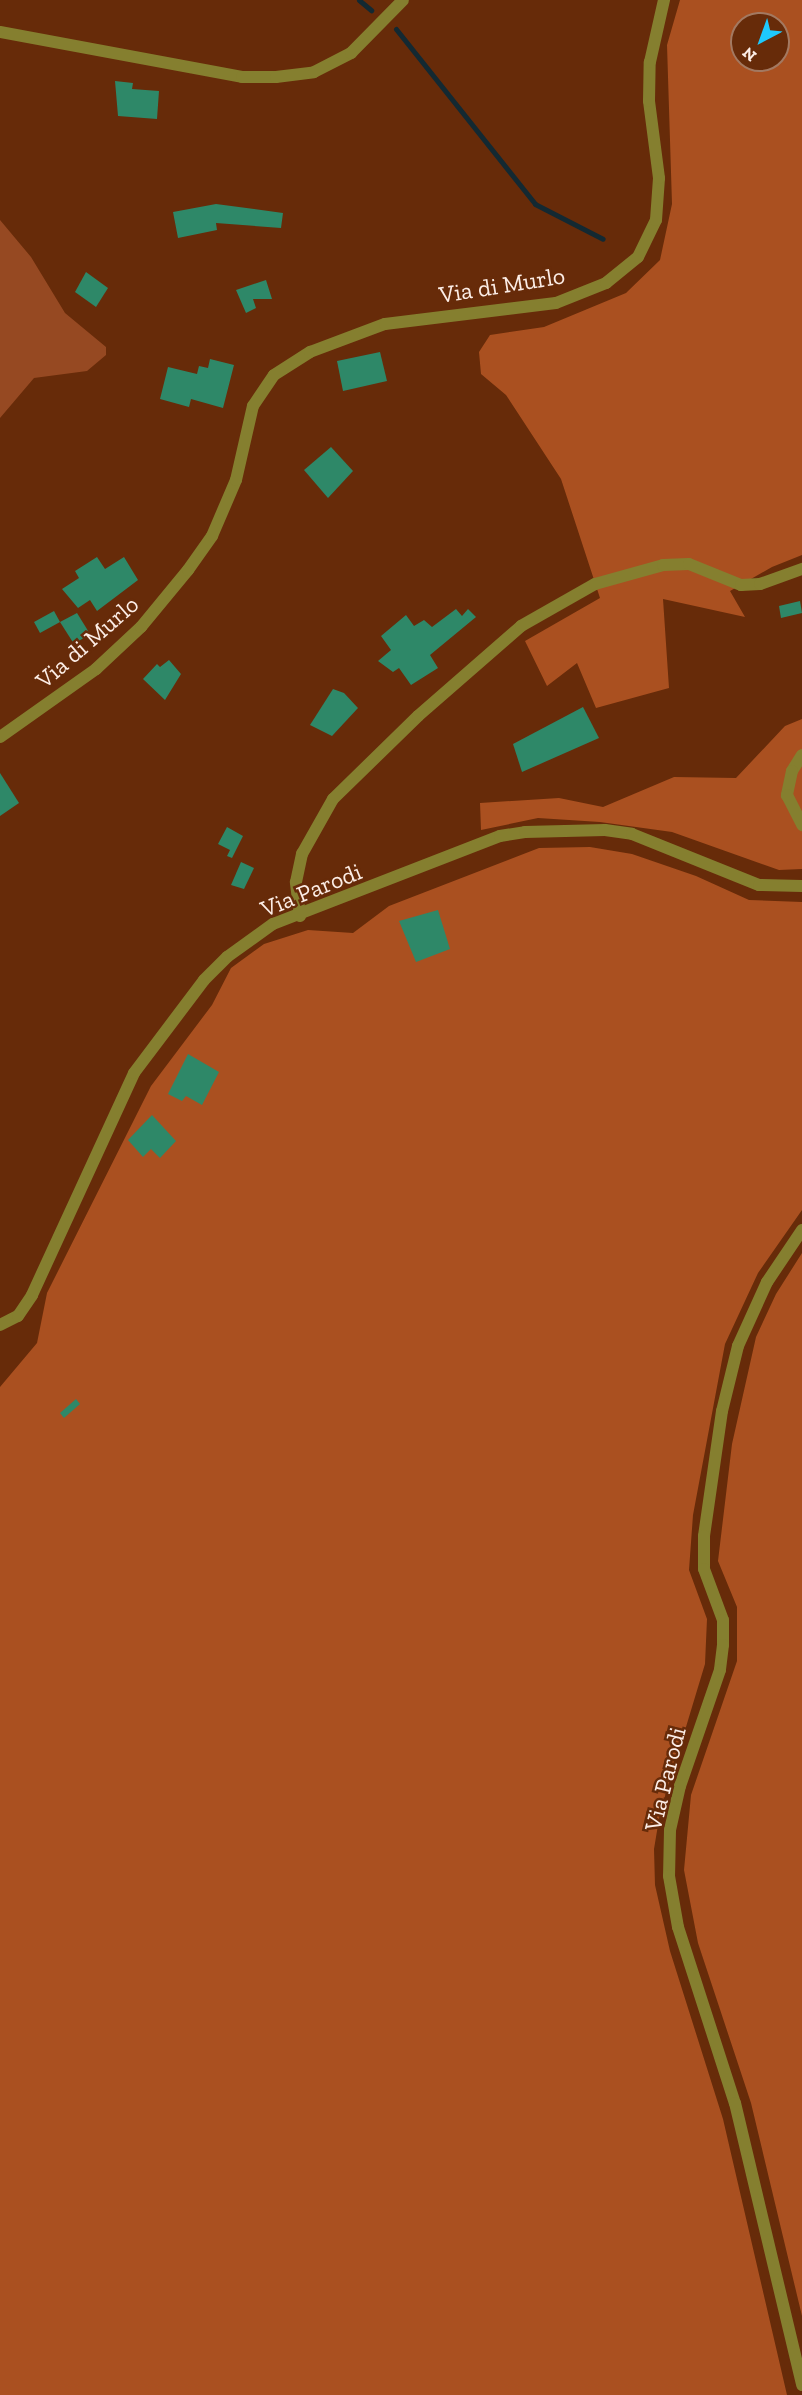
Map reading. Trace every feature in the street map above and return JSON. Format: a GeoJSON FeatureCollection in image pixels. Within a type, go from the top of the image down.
{"type":"FeatureCollection","features":[{"type":"Feature","properties":{"kind":"street"},"geometry":{"type":"LineString","coordinates":[[0,32],[242,77],[276,77],[314,72],[351,53],[403,0]]}},
{"type":"Feature","properties":{"kind":"street","name":"Via di Murlo"},"geometry":{"type":"LineString","coordinates":[[0,737],[69,690],[141,627],[212,536],[236,480],[250,416],[261,390],[291,362],[360,332],[412,319],[556,303],[590,291],[628,267],[645,246],[656,220],[659,178],[649,101],[650,62],[664,0]]}},
{"type":"Feature","properties":{"kind":"street"},"geometry":{"type":"LineString","coordinates":[[300,916],[296,882],[302,854],[333,799],[418,716],[521,626],[595,584],[663,565],[689,564],[741,585],[760,584],[802,570]]}},
{"type":"Feature","properties":{"kind":"street"},"geometry":{"type":"LineString","coordinates":[[802,755],[792,771],[787,795],[802,825]]}},
{"type":"Feature","properties":{"kind":"street","name":"Via Parodi"},"geometry":{"type":"LineString","coordinates":[[0,1325],[18,1316],[32,1295],[134,1072],[180,1009],[227,957],[273,924],[300,916],[480,843],[525,832],[605,830],[632,834],[759,885],[802,886]]}},
{"type":"Feature","properties":{"kind":"street","name":"Via Parodi"},"geometry":{"type":"LineString","coordinates":[[802,1230],[766,1282],[748,1325],[722,1411],[704,1536],[704,1569],[723,1620],[723,1645],[720,1670],[680,1786],[670,1830],[669,1876],[678,1927],[735,2103],[802,2385]]}},
{"type":"Feature","properties":{"kind":"shaded area"},"geometry":{"type":"Polygon","coordinates":[[[680,0],[802,0],[802,555],[772,567],[730,591],[745,617],[663,599],[669,688],[596,708],[577,663],[547,686],[525,641],[600,598],[561,479],[506,395],[481,374],[479,352],[490,335],[544,327],[626,293],[660,260],[672,204],[667,45],[680,0]]]}},
{"type":"Feature","properties":{"kind":"shaded area"},"geometry":{"type":"Polygon","coordinates":[[[0,220],[31,257],[65,313],[106,347],[106,355],[87,371],[34,378],[0,418],[0,220]]]}},
{"type":"Feature","properties":{"kind":"shaded area"},"geometry":{"type":"Polygon","coordinates":[[[802,719],[802,869],[779,870],[672,832],[600,822],[538,818],[481,830],[480,803],[559,798],[603,807],[674,777],[736,778],[785,726],[802,719]]]}},
{"type":"Feature","properties":{"kind":"shaded area"},"geometry":{"type":"Polygon","coordinates":[[[590,847],[632,854],[696,876],[749,900],[802,902],[802,1210],[758,1273],[725,1344],[693,1515],[689,1570],[707,1619],[705,1664],[660,1813],[654,1849],[655,1885],[670,1951],[723,2119],[787,2395],[0,2395],[0,1387],[37,1343],[47,1293],[151,1086],[212,1005],[231,968],[264,944],[308,930],[353,933],[389,906],[539,848],[590,847]]]}},
{"type":"Feature","properties":{"kind":"shaded area"},"geometry":{"type":"Polygon","coordinates":[[[802,1253],[802,2316],[751,2103],[698,1943],[684,1870],[691,1795],[737,1661],[737,1607],[718,1561],[732,1444],[756,1337],[776,1294],[802,1253]]]}},
{"type":"Feature","properties":{"kind":"building"},"geometry":{"type":"Polygon","coordinates":[[[115,81],[133,83],[132,89],[159,91],[157,119],[118,116],[115,81]]]}},
{"type":"Feature","properties":{"kind":"building"},"geometry":{"type":"Polygon","coordinates":[[[216,204],[283,213],[281,228],[216,223],[217,230],[178,238],[173,212],[216,204]]]}},
{"type":"Feature","properties":{"kind":"building"},"geometry":{"type":"Polygon","coordinates":[[[86,272],[108,288],[96,307],[75,292],[86,272]]]}},
{"type":"Feature","properties":{"kind":"building"},"geometry":{"type":"Polygon","coordinates":[[[266,280],[272,299],[253,299],[256,308],[246,313],[236,290],[266,280]]]}},
{"type":"Feature","properties":{"kind":"building"},"geometry":{"type":"Polygon","coordinates":[[[380,352],[387,381],[343,391],[337,361],[380,352]]]}},
{"type":"Feature","properties":{"kind":"building"},"geometry":{"type":"Polygon","coordinates":[[[210,359],[234,365],[223,408],[191,399],[189,407],[160,399],[168,367],[197,374],[199,366],[208,368],[210,359]]]}},
{"type":"Feature","properties":{"kind":"building"},"geometry":{"type":"Polygon","coordinates":[[[331,447],[353,471],[328,498],[304,470],[331,447]]]}},
{"type":"Feature","properties":{"kind":"building"},"geometry":{"type":"Polygon","coordinates":[[[97,557],[105,569],[124,557],[138,580],[97,611],[90,600],[78,608],[62,589],[79,578],[75,571],[97,557]]]}},
{"type":"Feature","properties":{"kind":"building"},"geometry":{"type":"Polygon","coordinates":[[[800,601],[802,613],[781,618],[779,606],[800,601]]]}},
{"type":"Feature","properties":{"kind":"building"},"geometry":{"type":"Polygon","coordinates":[[[456,609],[462,616],[468,609],[476,617],[430,655],[438,668],[411,685],[399,668],[393,672],[378,661],[391,650],[381,636],[406,615],[414,626],[424,620],[432,627],[456,609]]]}},
{"type":"Feature","properties":{"kind":"building"},"geometry":{"type":"Polygon","coordinates":[[[54,611],[60,622],[40,633],[34,622],[54,611]]]}},
{"type":"Feature","properties":{"kind":"building"},"geometry":{"type":"Polygon","coordinates":[[[77,613],[90,634],[74,644],[60,622],[77,613]]]}},
{"type":"Feature","properties":{"kind":"building"},"geometry":{"type":"Polygon","coordinates":[[[169,660],[181,674],[165,700],[143,679],[157,664],[160,667],[169,660]]]}},
{"type":"Feature","properties":{"kind":"building"},"geometry":{"type":"Polygon","coordinates":[[[333,689],[344,693],[358,708],[332,736],[310,725],[333,689]]]}},
{"type":"Feature","properties":{"kind":"building"},"geometry":{"type":"Polygon","coordinates":[[[583,707],[599,738],[522,772],[513,744],[583,707]]]}},
{"type":"Feature","properties":{"kind":"building"},"geometry":{"type":"Polygon","coordinates":[[[0,773],[19,803],[0,816],[0,773]]]}},
{"type":"Feature","properties":{"kind":"building"},"geometry":{"type":"Polygon","coordinates":[[[227,827],[243,836],[232,858],[227,856],[230,850],[218,844],[227,827]]]}},
{"type":"Feature","properties":{"kind":"building"},"geometry":{"type":"Polygon","coordinates":[[[241,862],[254,868],[244,889],[231,885],[241,862]]]}},
{"type":"Feature","properties":{"kind":"building"},"geometry":{"type":"Polygon","coordinates":[[[438,910],[450,949],[416,962],[399,921],[438,910]]]}},
{"type":"Feature","properties":{"kind":"building"},"geometry":{"type":"Polygon","coordinates":[[[188,1054],[219,1072],[202,1105],[186,1096],[182,1101],[168,1094],[188,1054]]]}},
{"type":"Feature","properties":{"kind":"building"},"geometry":{"type":"Polygon","coordinates":[[[152,1115],[176,1141],[160,1158],[151,1149],[143,1157],[128,1140],[152,1115]]]}},
{"type":"Feature","properties":{"kind":"building"},"geometry":{"type":"Polygon","coordinates":[[[76,1399],[80,1404],[64,1418],[60,1413],[76,1399]]]}},
{"type":"Feature","properties":{"kind":"waterway"},"geometry":{"type":"LineString","coordinates":[[359,0],[371,10]]}},
{"type":"Feature","properties":{"kind":"waterway"},"geometry":{"type":"LineString","coordinates":[[396,29],[535,204],[603,239]]}}]}
